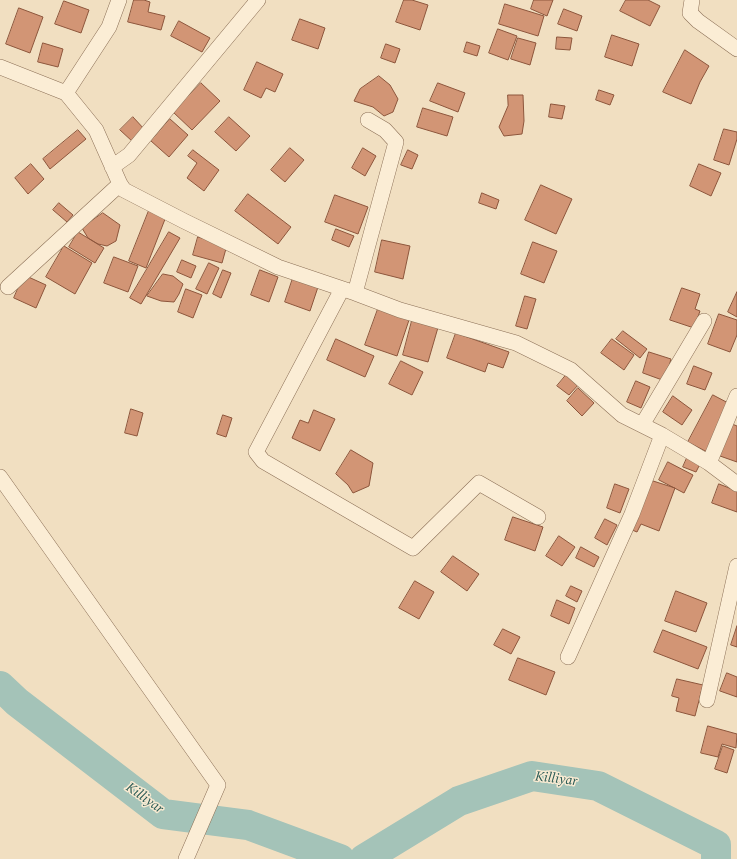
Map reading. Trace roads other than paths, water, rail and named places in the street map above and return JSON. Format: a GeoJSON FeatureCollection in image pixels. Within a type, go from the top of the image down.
{"type":"FeatureCollection","features":[{"type":"Feature","properties":{"kind":"street"},"geometry":{"type":"LineString","coordinates":[[66,93],[109,27],[119,0]]}},
{"type":"Feature","properties":{"kind":"street"},"geometry":{"type":"LineString","coordinates":[[112,167],[129,155],[258,0]]}},
{"type":"Feature","properties":{"kind":"street"},"geometry":{"type":"LineString","coordinates":[[692,0],[690,13],[698,21],[737,49]]}},
{"type":"Feature","properties":{"kind":"street"},"geometry":{"type":"LineString","coordinates":[[0,67],[66,93],[96,130],[120,184],[124,190],[131,194],[278,267],[400,310],[516,343],[571,370],[622,415],[662,435],[709,463],[737,484]]}},
{"type":"Feature","properties":{"kind":"street"},"geometry":{"type":"LineString","coordinates":[[368,120],[385,130],[396,142],[349,291],[256,452],[263,461],[413,548],[479,484],[538,517]]}},
{"type":"Feature","properties":{"kind":"street"},"geometry":{"type":"LineString","coordinates":[[8,287],[120,184]]}},
{"type":"Feature","properties":{"kind":"street"},"geometry":{"type":"LineString","coordinates":[[642,425],[704,321]]}},
{"type":"Feature","properties":{"kind":"street"},"geometry":{"type":"LineString","coordinates":[[709,463],[737,396]]}},
{"type":"Feature","properties":{"kind":"street"},"geometry":{"type":"LineString","coordinates":[[568,657],[632,514],[662,435]]}},
{"type":"Feature","properties":{"kind":"street"},"geometry":{"type":"LineString","coordinates":[[0,477],[218,785],[186,859]]}},
{"type":"Feature","properties":{"kind":"street"},"geometry":{"type":"LineString","coordinates":[[707,700],[737,566]]}},
{"type":"Feature","properties":{"kind":"waterway","name":"Killiyar"},"geometry":{"type":"LineString","coordinates":[[0,686],[17,702],[163,814],[248,825],[340,859]]}},
{"type":"Feature","properties":{"kind":"waterway","name":"Killiyar"},"geometry":{"type":"LineString","coordinates":[[364,859],[459,801],[532,776],[598,786],[716,845],[716,859]]}}]}
